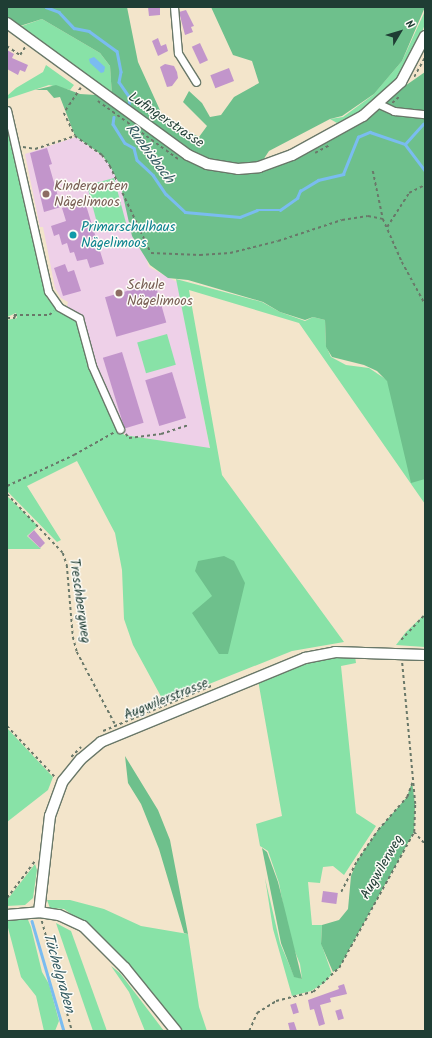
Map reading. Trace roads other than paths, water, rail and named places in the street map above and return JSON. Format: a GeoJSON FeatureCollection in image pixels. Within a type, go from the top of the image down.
{"type":"FeatureCollection","features":[{"type":"Feature","properties":{"kind":"street"},"geometry":{"type":"LineString","coordinates":[[174,7],[178,53],[196,82]]}},
{"type":"Feature","properties":{"kind":"street","name":"Lufingerstrasse"},"geometry":{"type":"LineString","coordinates":[[7,23],[170,143],[188,155],[222,168],[259,167],[282,160],[344,128],[382,106],[400,82],[425,36]]}},
{"type":"Feature","properties":{"kind":"street"},"geometry":{"type":"LineString","coordinates":[[382,106],[425,114]]}},
{"type":"Feature","properties":{"kind":"street"},"geometry":{"type":"LineString","coordinates":[[7,110],[17,147],[48,291],[59,307],[79,318],[92,366],[120,429]]}},
{"type":"Feature","properties":{"kind":"street","name":"Augwilerstrasse"},"geometry":{"type":"LineString","coordinates":[[41,917],[50,816],[63,781],[81,759],[101,742],[305,658],[335,652],[425,655]]}},
{"type":"Feature","properties":{"kind":"street"},"geometry":{"type":"LineString","coordinates":[[7,915],[41,917],[59,915],[83,926],[126,968],[176,1031]]}},
{"type":"Feature","properties":{"kind":"water"},"geometry":{"type":"Polygon","coordinates":[[[94,57],[105,67],[104,72],[101,73],[90,63],[89,59],[94,57]]]}},
{"type":"Feature","properties":{"kind":"waterway","name":"Ruebisbach"},"geometry":{"type":"LineString","coordinates":[[46,7],[59,12],[74,28],[89,31],[117,51],[121,72],[119,82],[130,98],[129,105]]}},
{"type":"Feature","properties":{"kind":"waterway","name":"Ruebisbach"},"geometry":{"type":"LineString","coordinates":[[114,117],[113,124],[125,143],[134,148],[137,160],[153,175],[166,194],[185,212],[240,217],[257,210],[280,210],[297,198],[300,191],[318,180],[343,174],[358,137],[370,132],[405,144],[425,171]]}},
{"type":"Feature","properties":{"kind":"waterway"},"geometry":{"type":"LineString","coordinates":[[405,144],[423,124]]}},
{"type":"Feature","properties":{"kind":"waterway","name":"Tüchelgraben"},"geometry":{"type":"LineString","coordinates":[[32,921],[64,1031]]}},
{"type":"Feature","properties":{"kind":"place","name":"Kindergarten Nägelimoos"},"geometry":{"type":"Point","coordinates":[46,194]}},
{"type":"Feature","properties":{"kind":"place","name":"Primarschulhaus Nägelimoos"},"geometry":{"type":"Point","coordinates":[73,235]}},
{"type":"Feature","properties":{"kind":"place","name":"Schule Nägelimoos"},"geometry":{"type":"Point","coordinates":[119,293]}}]}
